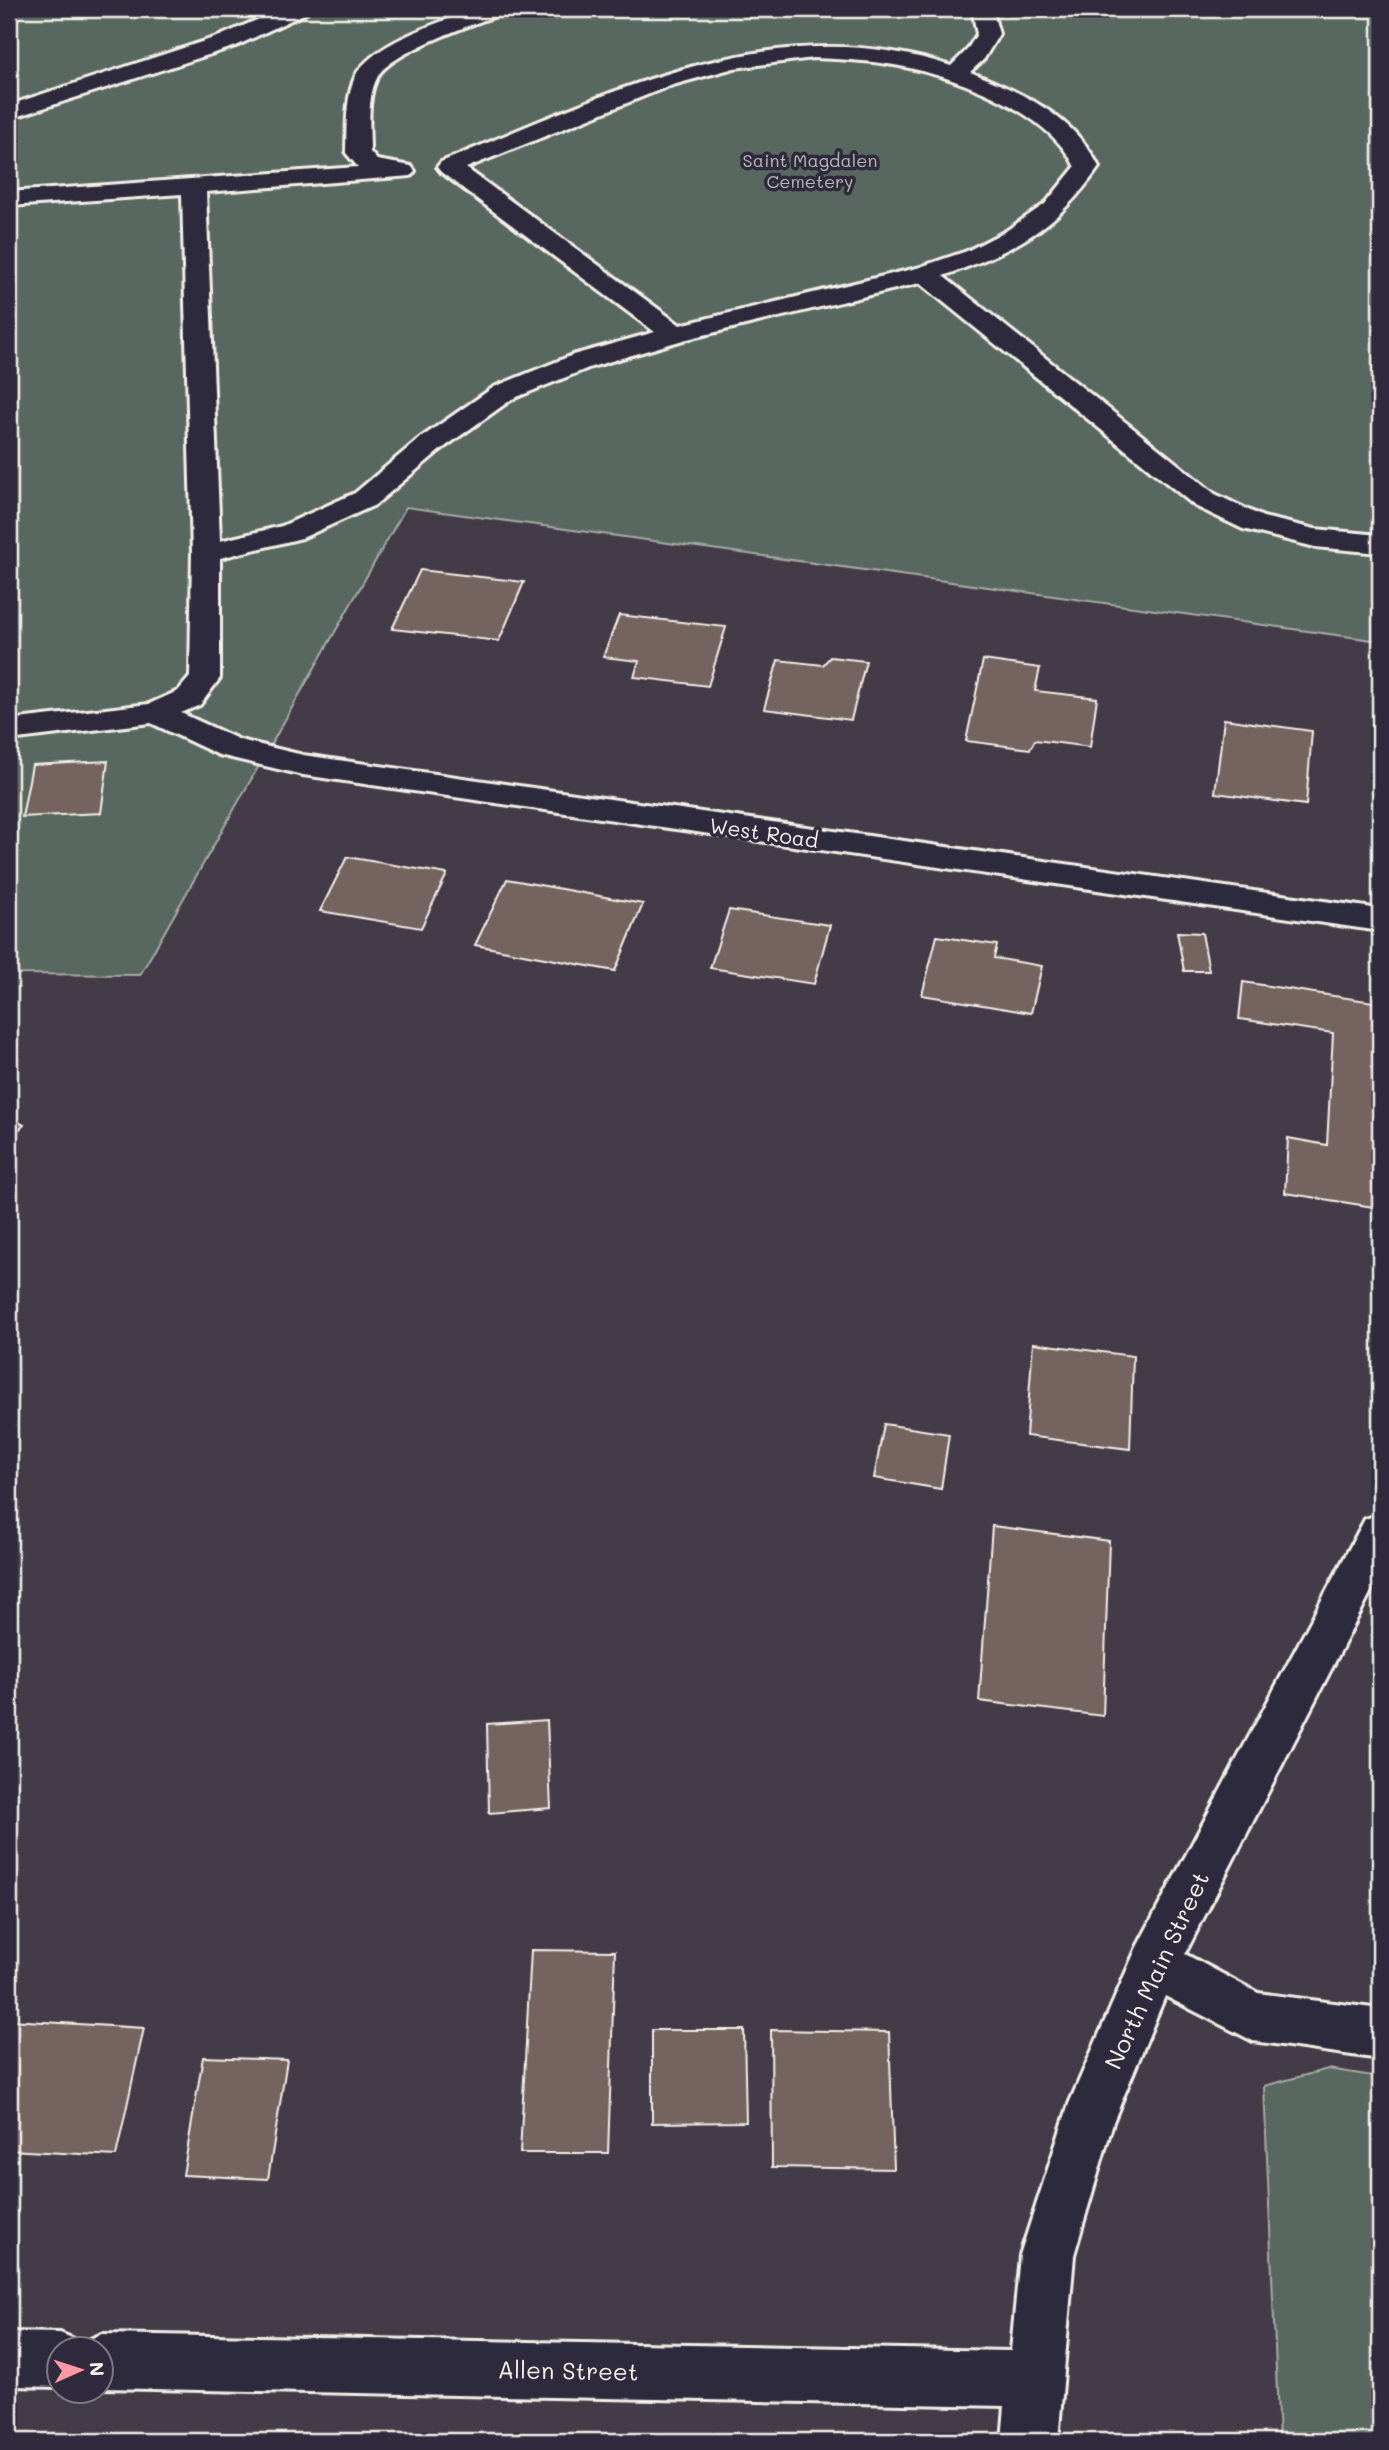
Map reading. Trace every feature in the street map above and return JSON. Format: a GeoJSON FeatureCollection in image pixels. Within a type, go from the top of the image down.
{"type":"FeatureCollection","features":[{"type":"Feature","properties":{"kind":"street"},"geometry":{"type":"LineString","coordinates":[[9,112],[228,41],[299,9]]}},
{"type":"Feature","properties":{"kind":"street"},"geometry":{"type":"LineString","coordinates":[[403,171],[369,165],[358,153],[362,92],[370,70],[397,52],[474,16],[498,9]]}},
{"type":"Feature","properties":{"kind":"street"},"geometry":{"type":"LineString","coordinates":[[956,74],[976,54],[988,34],[982,9]]}},
{"type":"Feature","properties":{"kind":"street"},"geometry":{"type":"LineString","coordinates":[[9,199],[449,166],[661,81],[733,62],[813,51],[888,57],[956,74],[1009,96],[1058,128],[1078,148],[1087,167],[1053,209],[1015,236],[976,256],[925,274],[675,334],[582,361],[503,393],[429,445],[365,499],[292,532],[206,553]]}},
{"type":"Feature","properties":{"kind":"street"},"geometry":{"type":"LineString","coordinates":[[449,166],[675,334]]}},
{"type":"Feature","properties":{"kind":"street"},"geometry":{"type":"LineString","coordinates":[[9,730],[155,713],[189,698],[205,678],[206,553],[194,186]]}},
{"type":"Feature","properties":{"kind":"street"},"geometry":{"type":"LineString","coordinates":[[925,274],[1205,500],[1253,523],[1315,538],[1380,544]]}},
{"type":"Feature","properties":{"kind":"street","name":"West Road"},"geometry":{"type":"LineString","coordinates":[[155,713],[230,748],[303,765],[1380,920]]}},
{"type":"Feature","properties":{"kind":"street","name":"North Main Street"},"geometry":{"type":"LineString","coordinates":[[1030,2441],[1047,2255],[1087,2122],[1154,1964],[1380,1532]]}},
{"type":"Feature","properties":{"kind":"street"},"geometry":{"type":"LineString","coordinates":[[1154,1964],[1253,2017],[1380,2034]]}},
{"type":"Feature","properties":{"kind":"street"},"geometry":{"type":"LineString","coordinates":[[9,2359],[46,2360]]}},
{"type":"Feature","properties":{"kind":"street","name":"Allen Street"},"geometry":{"type":"LineString","coordinates":[[116,2361],[1034,2379]]}},
{"type":"Feature","properties":{"kind":"green space","name":"Saint Magdalen Cemetery"},"geometry":{"type":"Polygon","coordinates":[[[9,9],[1380,9],[1380,641],[406,507],[140,975],[9,974],[9,9]]]}},
{"type":"Feature","properties":{"kind":"green space"},"geometry":{"type":"Polygon","coordinates":[[[1328,2069],[1380,2077],[1380,2441],[1279,2441],[1264,2086],[1328,2069]]]}},
{"type":"Feature","properties":{"kind":"building"},"geometry":{"type":"Polygon","coordinates":[[[420,570],[524,582],[499,641],[392,629],[420,570]]]}},
{"type":"Feature","properties":{"kind":"building"},"geometry":{"type":"Polygon","coordinates":[[[619,615],[726,627],[708,686],[634,677],[639,661],[603,657],[619,615]]]}},
{"type":"Feature","properties":{"kind":"building"},"geometry":{"type":"Polygon","coordinates":[[[830,657],[866,661],[851,720],[764,709],[778,660],[823,665],[830,657]]]}},
{"type":"Feature","properties":{"kind":"building"},"geometry":{"type":"Polygon","coordinates":[[[983,660],[1040,668],[1035,691],[1097,698],[1090,747],[1035,740],[1030,749],[966,741],[983,660]]]}},
{"type":"Feature","properties":{"kind":"building"},"geometry":{"type":"Polygon","coordinates":[[[1224,719],[1312,731],[1306,805],[1215,793],[1224,719]]]}},
{"type":"Feature","properties":{"kind":"building"},"geometry":{"type":"Polygon","coordinates":[[[108,761],[101,813],[22,817],[32,765],[108,761]]]}},
{"type":"Feature","properties":{"kind":"building"},"geometry":{"type":"Polygon","coordinates":[[[347,857],[447,874],[421,928],[320,911],[347,857]]]}},
{"type":"Feature","properties":{"kind":"building"},"geometry":{"type":"Polygon","coordinates":[[[507,879],[643,904],[615,971],[475,945],[507,879]]]}},
{"type":"Feature","properties":{"kind":"building"},"geometry":{"type":"Polygon","coordinates":[[[729,910],[830,925],[814,984],[710,968],[729,910]]]}},
{"type":"Feature","properties":{"kind":"building"},"geometry":{"type":"Polygon","coordinates":[[[1177,932],[1202,933],[1209,971],[1184,971],[1177,932]]]}},
{"type":"Feature","properties":{"kind":"building"},"geometry":{"type":"Polygon","coordinates":[[[937,936],[997,945],[994,958],[1042,966],[1031,1013],[922,995],[937,936]]]}},
{"type":"Feature","properties":{"kind":"building"},"geometry":{"type":"Polygon","coordinates":[[[1243,982],[1380,1003],[1380,1208],[1285,1193],[1288,1138],[1327,1145],[1333,1033],[1239,1019],[1243,982]]]}},
{"type":"Feature","properties":{"kind":"building"},"geometry":{"type":"Polygon","coordinates":[[[9,1117],[24,1125],[9,1139],[9,1117]]]}},
{"type":"Feature","properties":{"kind":"building"},"geometry":{"type":"Polygon","coordinates":[[[1033,1343],[1133,1356],[1130,1449],[1026,1436],[1033,1343]]]}},
{"type":"Feature","properties":{"kind":"building"},"geometry":{"type":"Polygon","coordinates":[[[884,1424],[949,1434],[941,1489],[874,1478],[884,1424]]]}},
{"type":"Feature","properties":{"kind":"building"},"geometry":{"type":"Polygon","coordinates":[[[992,1526],[1109,1541],[1103,1716],[979,1701],[992,1526]]]}},
{"type":"Feature","properties":{"kind":"building"},"geometry":{"type":"Polygon","coordinates":[[[547,1720],[551,1808],[489,1813],[487,1724],[547,1720]]]}},
{"type":"Feature","properties":{"kind":"building"},"geometry":{"type":"Polygon","coordinates":[[[531,1950],[615,1951],[608,2153],[520,2153],[531,1950]]]}},
{"type":"Feature","properties":{"kind":"building"},"geometry":{"type":"Polygon","coordinates":[[[10,2020],[144,2028],[116,2156],[9,2150],[10,2020]]]}},
{"type":"Feature","properties":{"kind":"building"},"geometry":{"type":"Polygon","coordinates":[[[652,2030],[744,2030],[746,2122],[652,2123],[652,2030]]]}},
{"type":"Feature","properties":{"kind":"building"},"geometry":{"type":"Polygon","coordinates":[[[771,2030],[889,2032],[894,2169],[772,2167],[771,2030]]]}},
{"type":"Feature","properties":{"kind":"building"},"geometry":{"type":"Polygon","coordinates":[[[203,2057],[287,2060],[268,2179],[183,2175],[203,2057]]]}}]}
